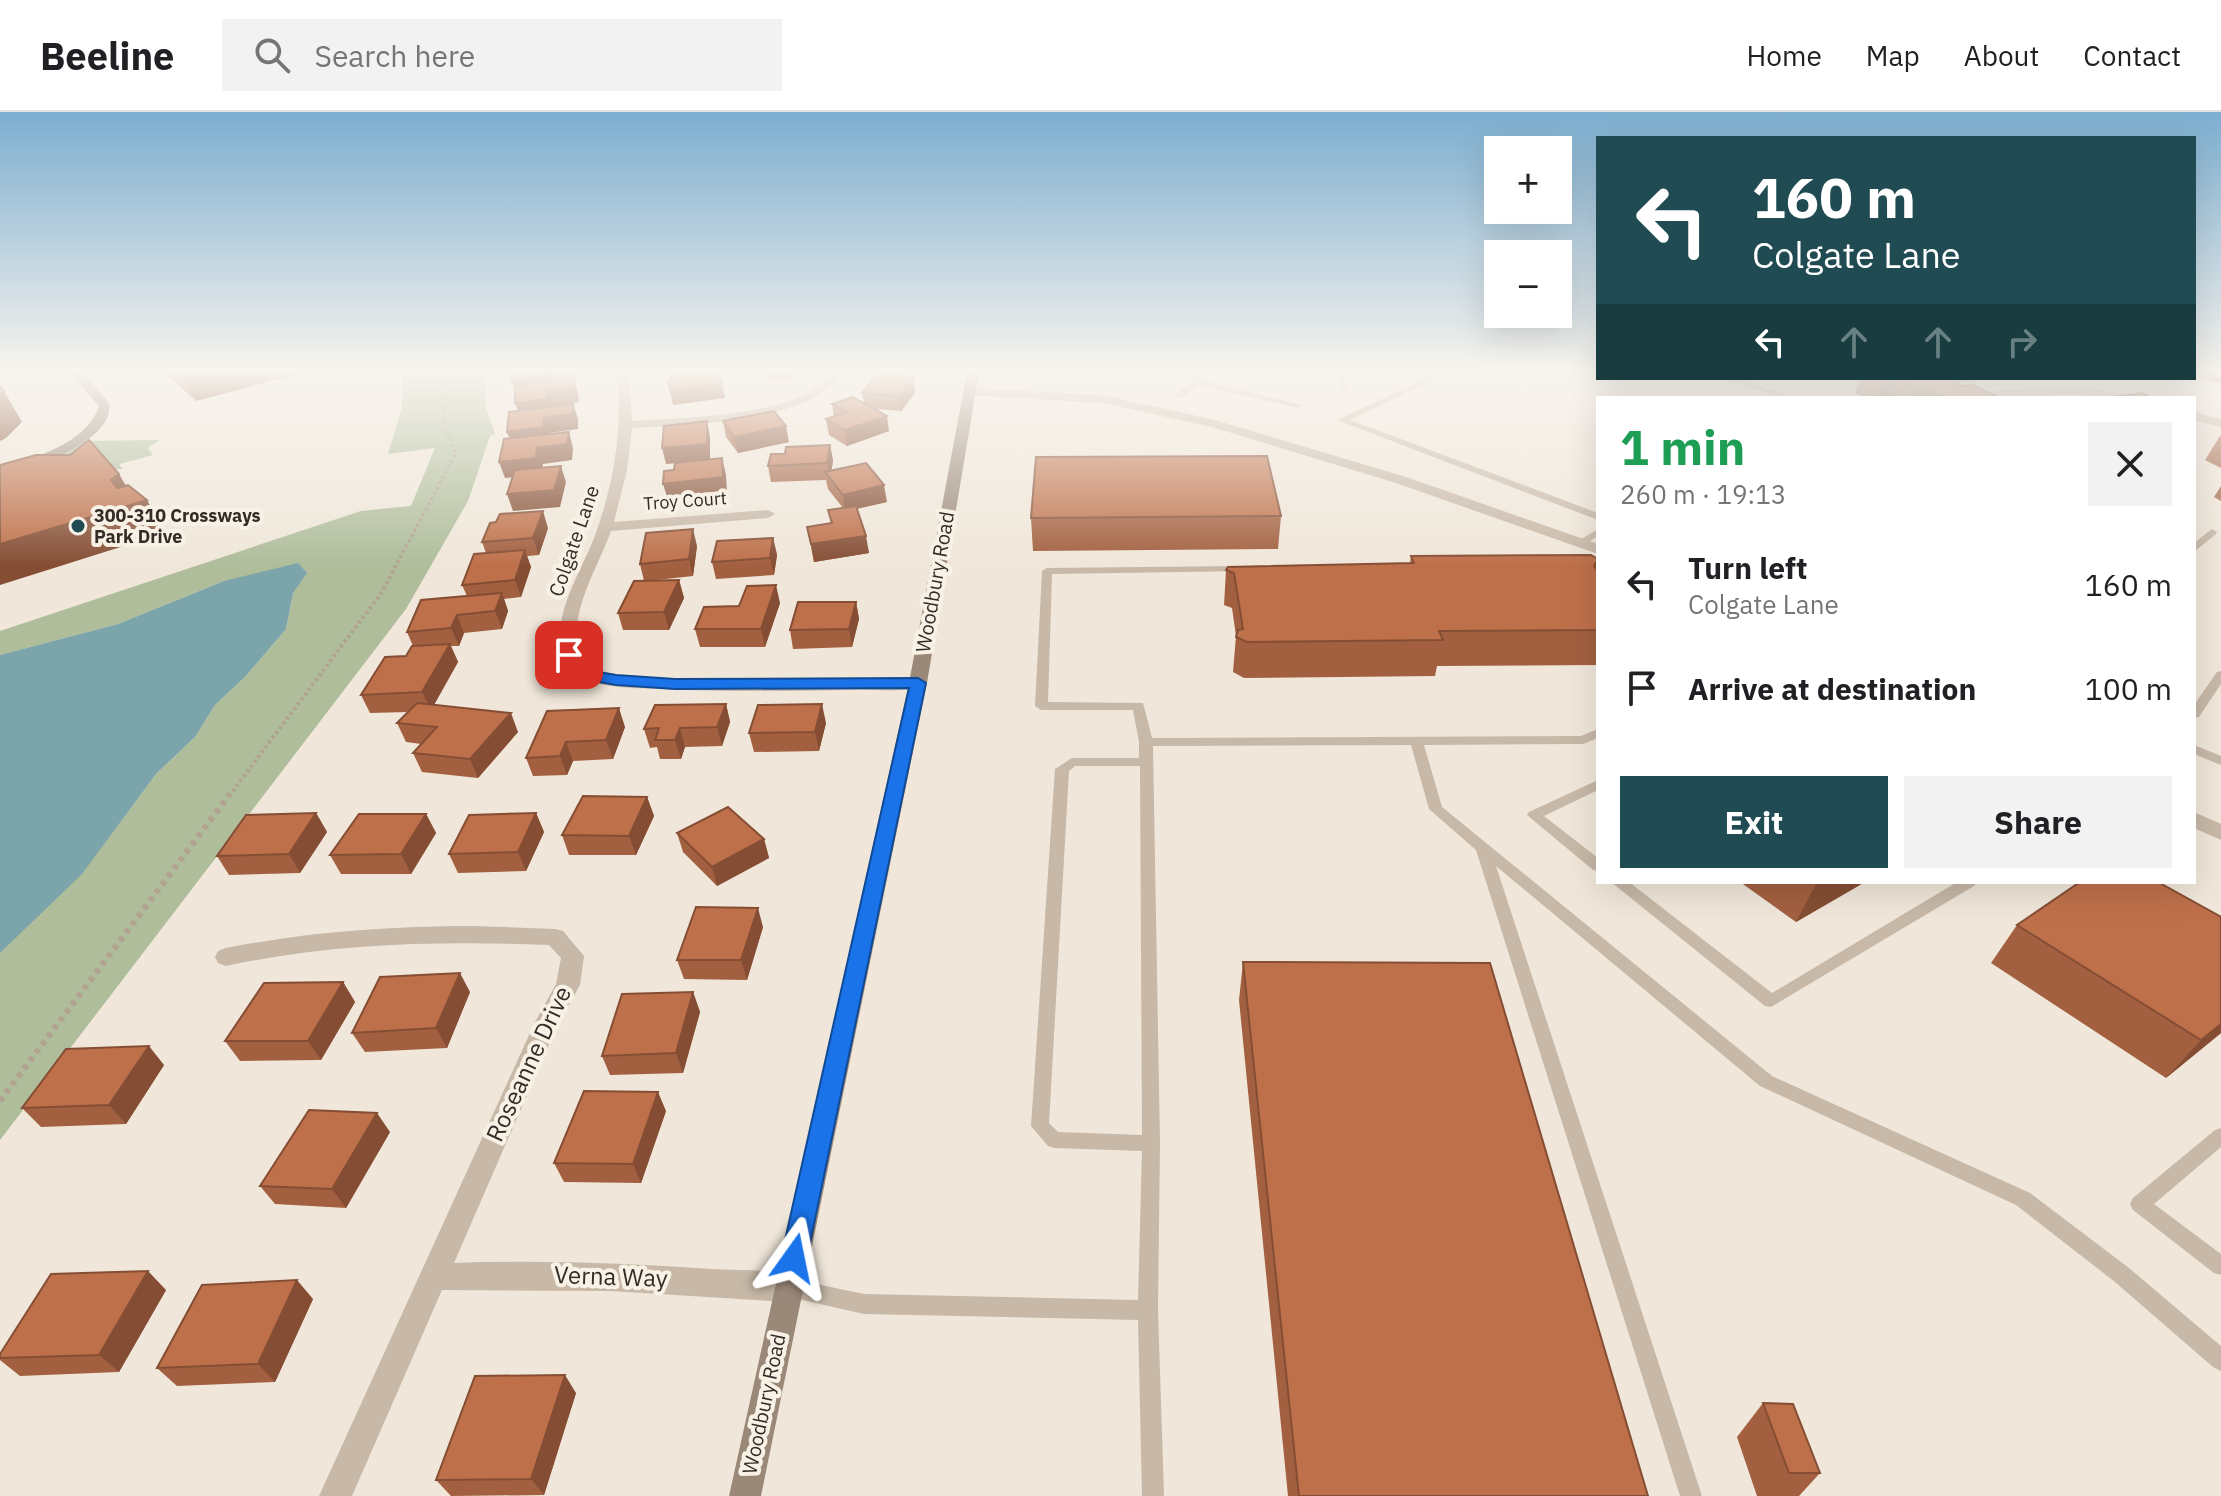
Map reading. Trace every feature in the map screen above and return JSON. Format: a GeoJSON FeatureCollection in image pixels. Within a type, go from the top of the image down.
{"type":"FeatureCollection","features":[{"type":"Feature","properties":{"kind":"main road"},"geometry":{"type":"LineString","coordinates":[[0,474],[57,451],[79,437]]}},
{"type":"Feature","properties":{"kind":"main road","name":"Woodbury Road"},"geometry":{"type":"LineString","coordinates":[[745,1496],[918,683],[961,437]]}},
{"type":"Feature","properties":{"kind":"street","name":"Colgate Lane"},"geometry":{"type":"LineString","coordinates":[[624,437],[623,462],[606,527],[571,614],[569,655],[588,675],[675,684],[918,683]]}},
{"type":"Feature","properties":{"kind":"street"},"geometry":{"type":"LineString","coordinates":[[1257,437],[1401,480],[1596,548]]}},
{"type":"Feature","properties":{"kind":"street","name":"Troy Court"},"geometry":{"type":"LineString","coordinates":[[606,527],[768,514]]}},
{"type":"Feature","properties":{"kind":"street"},"geometry":{"type":"LineString","coordinates":[[2196,820],[2221,833]]}},
{"type":"Feature","properties":{"kind":"street","name":"Roseanne Drive"},"geometry":{"type":"LineString","coordinates":[[226,957],[285,943],[357,935],[488,934],[555,937],[573,956],[568,985],[547,1022],[335,1496]]}},
{"type":"Feature","properties":{"kind":"street","name":"Verna Way"},"geometry":{"type":"LineString","coordinates":[[434,1277],[496,1274],[631,1276],[787,1288]]}},
{"type":"Feature","properties":{"kind":"lane"},"geometry":{"type":"LineString","coordinates":[[1386,437],[1596,516]]}},
{"type":"Feature","properties":{"kind":"lane"},"geometry":{"type":"LineString","coordinates":[[2196,547],[2212,532]]}},
{"type":"Feature","properties":{"kind":"lane"},"geometry":{"type":"LineString","coordinates":[[1580,543],[1596,533]]}},
{"type":"Feature","properties":{"kind":"lane"},"geometry":{"type":"LineString","coordinates":[[1153,1496],[1148,1310],[1151,1143],[1146,742],[1139,706],[1041,706],[1047,571],[1263,569]]}},
{"type":"Feature","properties":{"kind":"lane"},"geometry":{"type":"LineString","coordinates":[[2196,711],[2221,675]]}},
{"type":"Feature","properties":{"kind":"lane"},"geometry":{"type":"LineString","coordinates":[[1146,742],[1583,740],[1596,734]]}},
{"type":"Feature","properties":{"kind":"lane"},"geometry":{"type":"LineString","coordinates":[[1416,740],[1436,809],[1766,1081],[2023,1199],[2122,1275],[2221,1360]]}},
{"type":"Feature","properties":{"kind":"lane"},"geometry":{"type":"LineString","coordinates":[[2196,750],[2221,761]]}},
{"type":"Feature","properties":{"kind":"lane"},"geometry":{"type":"LineString","coordinates":[[1146,762],[1072,762],[1062,769],[1040,1126],[1054,1140],[1151,1143]]}},
{"type":"Feature","properties":{"kind":"lane"},"geometry":{"type":"LineString","coordinates":[[1596,785],[1534,815],[1596,864]]}},
{"type":"Feature","properties":{"kind":"lane"},"geometry":{"type":"LineString","coordinates":[[1482,846],[1691,1496]]}},
{"type":"Feature","properties":{"kind":"lane"},"geometry":{"type":"LineString","coordinates":[[1622,884],[1771,1001],[1966,884]]}},
{"type":"Feature","properties":{"kind":"lane"},"geometry":{"type":"LineString","coordinates":[[2221,1136],[2140,1204],[2221,1266]]}},
{"type":"Feature","properties":{"kind":"lane"},"geometry":{"type":"LineString","coordinates":[[787,1288],[864,1304],[1148,1310]]}},
{"type":"Feature","properties":{"kind":"path"},"geometry":{"type":"LineString","coordinates":[[0,1101],[382,592],[456,453],[449,437]]}},
{"type":"Feature","properties":{"kind":"green space"},"geometry":{"type":"Polygon","coordinates":[[[393,437],[490,437],[468,501],[406,609],[0,1140],[0,953],[94,857],[156,774],[195,737],[215,705],[245,677],[286,629],[293,593],[224,581],[118,624],[0,655],[0,631],[361,511],[411,506],[435,448],[388,454],[393,437]]]}},
{"type":"Feature","properties":{"kind":"green space"},"geometry":{"type":"Polygon","coordinates":[[[159,440],[148,448],[153,455],[119,464],[123,469],[0,474],[76,441],[159,440]]]}},
{"type":"Feature","properties":{"kind":"water"},"geometry":{"type":"Polygon","coordinates":[[[298,563],[307,573],[293,593],[286,629],[245,677],[215,705],[195,737],[156,774],[82,874],[0,953],[0,655],[118,624],[224,581],[298,563]]]}},
{"type":"Feature","properties":{"kind":"building"},"geometry":{"type":"Polygon","coordinates":[[[568,437],[567,444],[537,448],[536,458],[499,462],[504,439],[568,437]]]}},
{"type":"Feature","properties":{"kind":"building"},"geometry":{"type":"Polygon","coordinates":[[[663,437],[707,437],[707,444],[662,448],[663,437]]]}},
{"type":"Feature","properties":{"kind":"building"},"geometry":{"type":"Polygon","coordinates":[[[89,440],[119,474],[111,480],[117,488],[128,485],[147,500],[0,544],[0,465],[36,455],[70,455],[89,440]]]}},
{"type":"Feature","properties":{"kind":"building"},"geometry":{"type":"Polygon","coordinates":[[[830,445],[827,463],[768,466],[771,454],[785,454],[786,447],[830,445]]]}},
{"type":"Feature","properties":{"kind":"building"},"geometry":{"type":"Polygon","coordinates":[[[1267,456],[1281,516],[1031,518],[1036,457],[1267,456]]]}},
{"type":"Feature","properties":{"kind":"building"},"geometry":{"type":"Polygon","coordinates":[[[722,458],[723,477],[663,484],[664,471],[674,470],[675,463],[722,458]]]}},
{"type":"Feature","properties":{"kind":"building"},"geometry":{"type":"Polygon","coordinates":[[[866,463],[884,485],[843,495],[825,472],[866,463]]]}},
{"type":"Feature","properties":{"kind":"building"},"geometry":{"type":"Polygon","coordinates":[[[561,466],[554,490],[507,494],[515,470],[561,466]]]}},
{"type":"Feature","properties":{"kind":"building"},"geometry":{"type":"Polygon","coordinates":[[[856,506],[866,536],[811,544],[807,527],[832,523],[828,510],[856,506]]]}},
{"type":"Feature","properties":{"kind":"building"},"geometry":{"type":"Polygon","coordinates":[[[543,511],[533,538],[482,542],[490,523],[496,522],[500,514],[543,511]]]}},
{"type":"Feature","properties":{"kind":"building"},"geometry":{"type":"Polygon","coordinates":[[[693,529],[689,559],[640,564],[646,533],[693,529]]]}},
{"type":"Feature","properties":{"kind":"building"},"geometry":{"type":"Polygon","coordinates":[[[773,538],[770,558],[712,562],[717,541],[773,538]]]}},
{"type":"Feature","properties":{"kind":"building"},"geometry":{"type":"Polygon","coordinates":[[[525,550],[515,580],[462,585],[474,554],[525,550]]]}},
{"type":"Feature","properties":{"kind":"building"},"geometry":{"type":"Polygon","coordinates":[[[1591,555],[1596,558],[1596,630],[1439,631],[1443,640],[1247,642],[1236,637],[1238,630],[1243,629],[1234,573],[1226,570],[1228,567],[1414,563],[1411,556],[1591,555]]]}},
{"type":"Feature","properties":{"kind":"building"},"geometry":{"type":"Polygon","coordinates":[[[679,580],[664,612],[618,613],[634,581],[679,580]]]}},
{"type":"Feature","properties":{"kind":"building"},"geometry":{"type":"Polygon","coordinates":[[[776,585],[761,629],[695,629],[704,607],[739,606],[747,586],[776,585]]]}},
{"type":"Feature","properties":{"kind":"building"},"geometry":{"type":"Polygon","coordinates":[[[502,593],[495,611],[457,615],[451,628],[407,632],[421,600],[502,593]]]}},
{"type":"Feature","properties":{"kind":"building"},"geometry":{"type":"Polygon","coordinates":[[[798,602],[856,602],[849,629],[790,630],[798,602]]]}},
{"type":"Feature","properties":{"kind":"building"},"geometry":{"type":"Polygon","coordinates":[[[450,644],[422,692],[361,695],[385,657],[406,656],[412,646],[450,644]]]}},
{"type":"Feature","properties":{"kind":"building"},"geometry":{"type":"Polygon","coordinates":[[[417,703],[511,713],[470,759],[413,753],[437,727],[397,723],[417,703]]]}},
{"type":"Feature","properties":{"kind":"building"},"geometry":{"type":"Polygon","coordinates":[[[726,704],[717,727],[680,728],[675,740],[655,740],[659,728],[644,729],[655,705],[726,704]]]}},
{"type":"Feature","properties":{"kind":"building"},"geometry":{"type":"Polygon","coordinates":[[[822,704],[815,732],[749,733],[758,705],[822,704]]]}},
{"type":"Feature","properties":{"kind":"building"},"geometry":{"type":"Polygon","coordinates":[[[619,708],[606,740],[566,742],[560,756],[526,758],[547,711],[619,708]]]}},
{"type":"Feature","properties":{"kind":"building"},"geometry":{"type":"Polygon","coordinates":[[[583,796],[647,797],[629,836],[562,835],[583,796]]]}},
{"type":"Feature","properties":{"kind":"building"},"geometry":{"type":"Polygon","coordinates":[[[728,807],[764,839],[712,867],[677,833],[728,807]]]}},
{"type":"Feature","properties":{"kind":"building"},"geometry":{"type":"Polygon","coordinates":[[[316,813],[289,854],[217,856],[246,815],[316,813]]]}},
{"type":"Feature","properties":{"kind":"building"},"geometry":{"type":"Polygon","coordinates":[[[536,813],[518,852],[449,854],[469,815],[536,813]]]}},
{"type":"Feature","properties":{"kind":"building"},"geometry":{"type":"Polygon","coordinates":[[[359,814],[426,814],[401,854],[330,855],[359,814]]]}},
{"type":"Feature","properties":{"kind":"building"},"geometry":{"type":"Polygon","coordinates":[[[2077,884],[2162,884],[2221,917],[2221,1024],[2201,1040],[2017,925],[2077,884]]]}},
{"type":"Feature","properties":{"kind":"building"},"geometry":{"type":"Polygon","coordinates":[[[696,907],[758,908],[741,960],[677,960],[696,907]]]}},
{"type":"Feature","properties":{"kind":"building"},"geometry":{"type":"Polygon","coordinates":[[[1243,962],[1490,963],[1648,1496],[1299,1496],[1243,962]]]}},
{"type":"Feature","properties":{"kind":"building"},"geometry":{"type":"Polygon","coordinates":[[[460,973],[436,1028],[352,1033],[380,977],[460,973]]]}},
{"type":"Feature","properties":{"kind":"building"},"geometry":{"type":"Polygon","coordinates":[[[343,982],[308,1041],[225,1041],[264,983],[343,982]]]}},
{"type":"Feature","properties":{"kind":"building"},"geometry":{"type":"Polygon","coordinates":[[[693,992],[676,1053],[602,1056],[622,994],[693,992]]]}},
{"type":"Feature","properties":{"kind":"building"},"geometry":{"type":"Polygon","coordinates":[[[149,1046],[109,1105],[22,1108],[66,1049],[149,1046]]]}},
{"type":"Feature","properties":{"kind":"building"},"geometry":{"type":"Polygon","coordinates":[[[584,1091],[658,1092],[633,1164],[554,1163],[584,1091]]]}},
{"type":"Feature","properties":{"kind":"building"},"geometry":{"type":"Polygon","coordinates":[[[309,1110],[377,1113],[332,1189],[260,1186],[309,1110]]]}},
{"type":"Feature","properties":{"kind":"building"},"geometry":{"type":"Polygon","coordinates":[[[148,1271],[99,1355],[0,1358],[51,1274],[148,1271]]]}},
{"type":"Feature","properties":{"kind":"building"},"geometry":{"type":"Polygon","coordinates":[[[297,1280],[258,1364],[157,1368],[202,1285],[297,1280]]]}},
{"type":"Feature","properties":{"kind":"building"},"geometry":{"type":"Polygon","coordinates":[[[565,1375],[531,1479],[436,1480],[475,1376],[565,1375]]]}},
{"type":"Feature","properties":{"kind":"building"},"geometry":{"type":"Polygon","coordinates":[[[1763,1403],[1793,1404],[1820,1473],[1789,1473],[1763,1403]]]}},
{"type":"Feature","properties":{"kind":"place","name":"300-310 Crossways Park Drive"},"geometry":{"type":"Point","coordinates":[78,526]}},
{"type":"Feature","properties":{"kind":"route"},"geometry":{"type":"LineString","coordinates":[[569,655],[574,664],[588,675],[616,680],[675,684],[918,683],[794,1258]]}}]}
